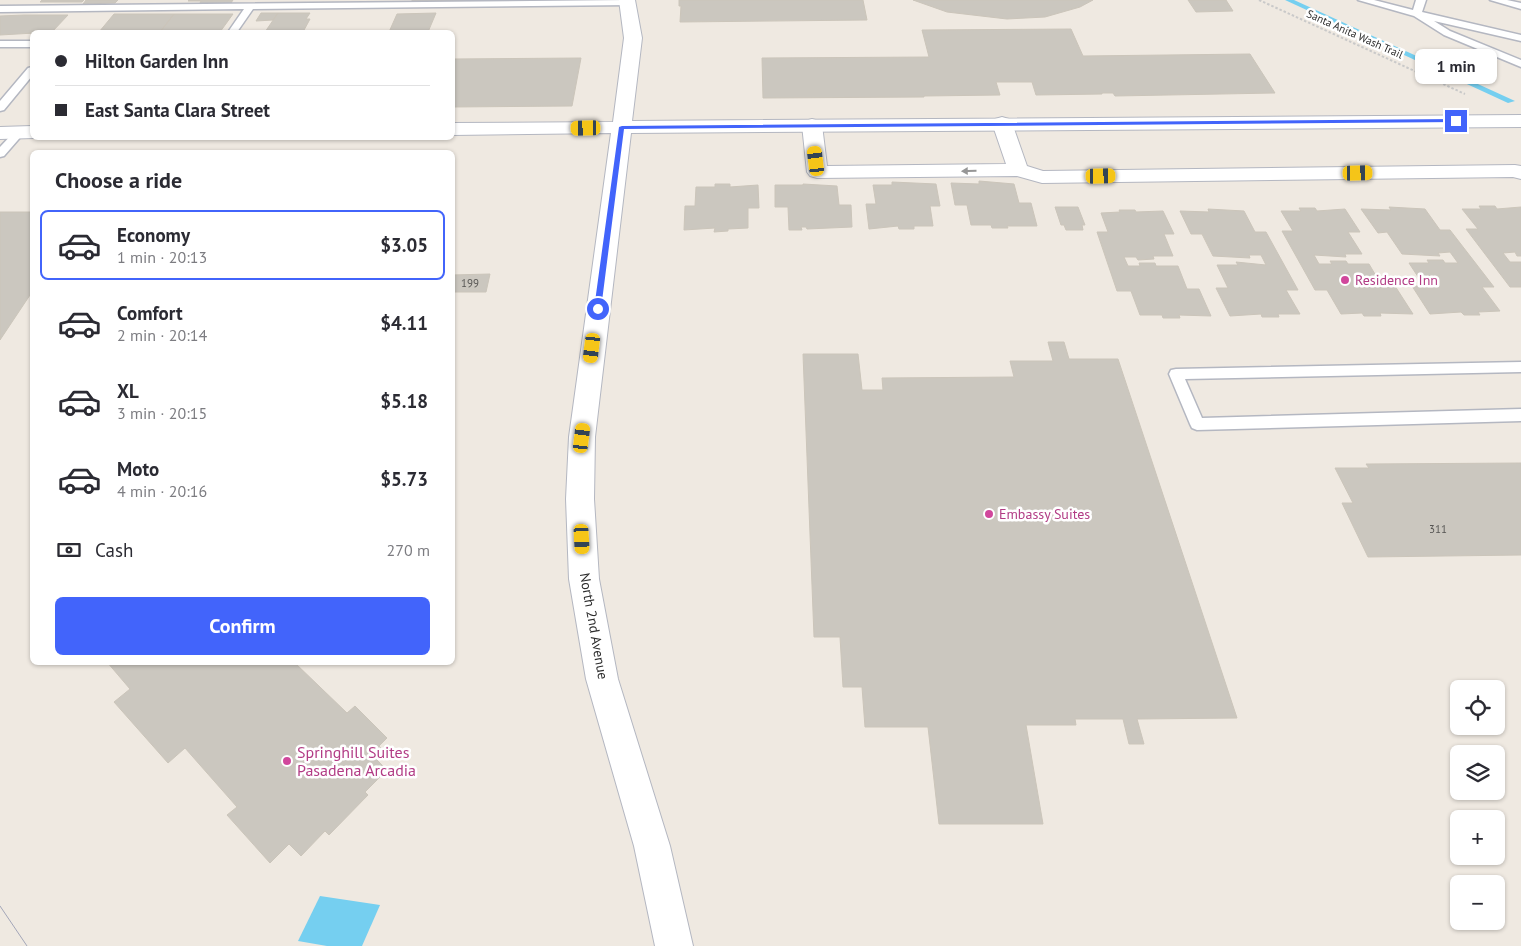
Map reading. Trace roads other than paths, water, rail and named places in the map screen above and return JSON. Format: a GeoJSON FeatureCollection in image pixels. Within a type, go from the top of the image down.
{"type":"FeatureCollection","features":[{"type":"Feature","properties":{"kind":"street","name":"North 2nd Avenue"},"geometry":{"type":"LineString","coordinates":[[628,2],[633,38],[582,438],[580,499],[584,579],[602,679],[652,846],[674,946]]}},
{"type":"Feature","properties":{"kind":"street"},"geometry":{"type":"LineString","coordinates":[[455,130],[1002,123],[1516,121]]}},
{"type":"Feature","properties":{"kind":"street"},"geometry":{"type":"LineString","coordinates":[[1002,123],[1018,170]]}},
{"type":"Feature","properties":{"kind":"street"},"geometry":{"type":"LineString","coordinates":[[812,125],[817,172],[1018,170],[1042,177],[1515,171],[1521,174]]}},
{"type":"Feature","properties":{"kind":"lane"},"geometry":{"type":"LineString","coordinates":[[1363,0],[1521,38]]}},
{"type":"Feature","properties":{"kind":"lane"},"geometry":{"type":"LineString","coordinates":[[1416,14],[1421,0]]}},
{"type":"Feature","properties":{"kind":"lane"},"geometry":{"type":"LineString","coordinates":[[1495,0],[1521,6]]}},
{"type":"Feature","properties":{"kind":"lane"},"geometry":{"type":"LineString","coordinates":[[0,9],[628,2]]}},
{"type":"Feature","properties":{"kind":"lane"},"geometry":{"type":"LineString","coordinates":[[234,30],[250,7]]}},
{"type":"Feature","properties":{"kind":"lane"},"geometry":{"type":"LineString","coordinates":[[1416,14],[1447,33],[1521,64]]}},
{"type":"Feature","properties":{"kind":"lane"},"geometry":{"type":"LineString","coordinates":[[0,44],[30,44]]}},
{"type":"Feature","properties":{"kind":"lane"},"geometry":{"type":"LineString","coordinates":[[0,108],[30,72]]}},
{"type":"Feature","properties":{"kind":"lane"},"geometry":{"type":"LineString","coordinates":[[0,154],[17,133]]}},
{"type":"Feature","properties":{"kind":"lane"},"geometry":{"type":"LineString","coordinates":[[1521,367],[1176,374],[1197,424],[1521,415]]}},
{"type":"Feature","properties":{"kind":"water"},"geometry":{"type":"Polygon","coordinates":[[[320,896],[380,905],[362,946],[327,946],[298,941],[320,896]]]}},
{"type":"Feature","properties":{"kind":"waterway"},"geometry":{"type":"LineString","coordinates":[[1288,0],[1511,101]]}},
{"type":"Feature","properties":{"kind":"tram line"},"geometry":{"type":"LineString","coordinates":[[0,906],[27,946]]}},
{"type":"Feature","properties":{"kind":"place","name":"Residence Inn"},"geometry":{"type":"Point","coordinates":[1345,280]}},
{"type":"Feature","properties":{"kind":"place","name":"Embassy Suites"},"geometry":{"type":"Point","coordinates":[989,514]}},
{"type":"Feature","properties":{"kind":"place","name":"Springhill Suites Pasadena Arcadia"},"geometry":{"type":"Point","coordinates":[287,761]}}]}
